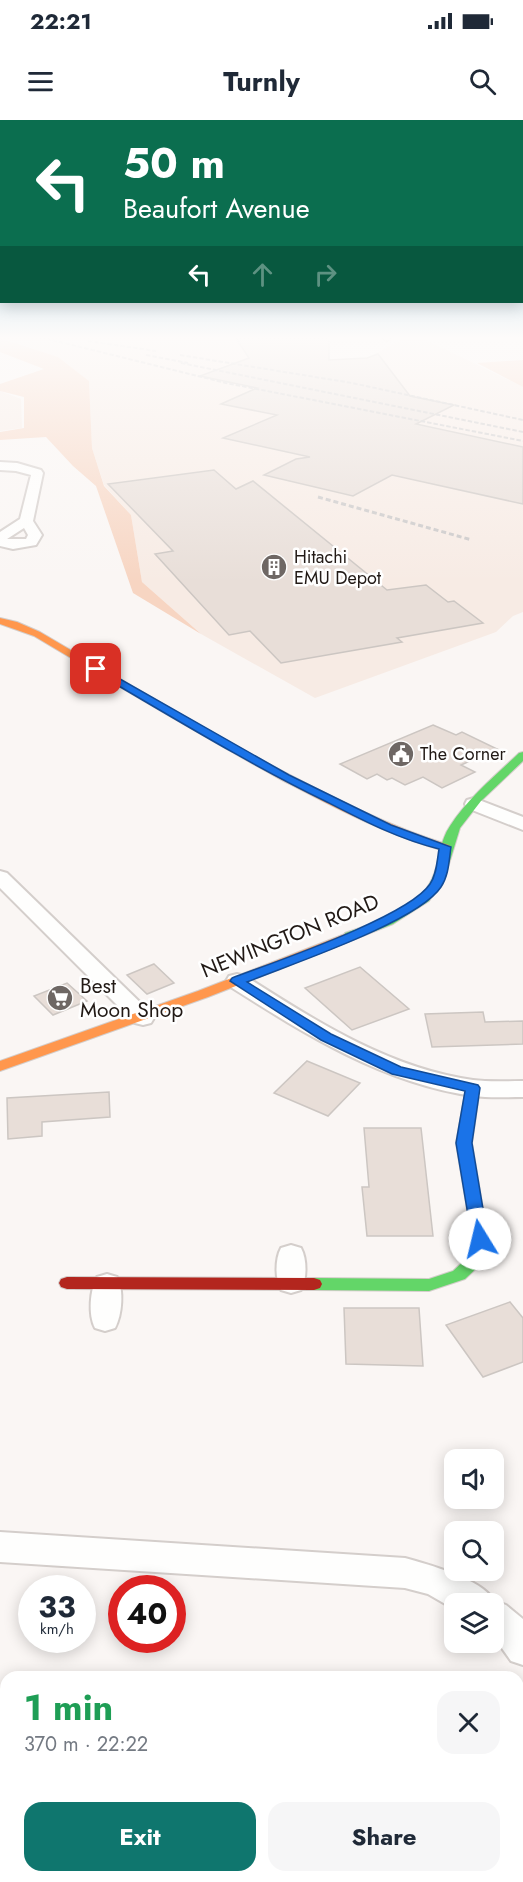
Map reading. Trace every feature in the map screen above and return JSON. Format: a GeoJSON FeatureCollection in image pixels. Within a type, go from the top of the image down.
{"type":"FeatureCollection","features":[{"type":"Feature","properties":{"kind":"street"},"geometry":{"type":"LineString","coordinates":[[0,466],[17,467],[36,473],[37,478],[26,521],[0,539],[3,543],[31,542],[35,536],[26,521]]}},
{"type":"Feature","properties":{"kind":"street"},"geometry":{"type":"LineString","coordinates":[[5,625],[37,634],[285,777],[386,827],[445,847]]}},
{"type":"Feature","properties":{"kind":"street","name":"NEWINGTON ROAD"},"geometry":{"type":"LineString","coordinates":[[0,1066],[143,1018],[388,920],[419,902],[435,886],[442,872],[445,847],[453,830],[474,804],[523,755]]}},
{"type":"Feature","properties":{"kind":"street"},"geometry":{"type":"LineString","coordinates":[[474,804],[523,824]]}},
{"type":"Feature","properties":{"kind":"street"},"geometry":{"type":"LineString","coordinates":[[0,877],[143,1018]]}},
{"type":"Feature","properties":{"kind":"street"},"geometry":{"type":"LineString","coordinates":[[237,981],[326,1037],[397,1070],[473,1088],[523,1089]]}},
{"type":"Feature","properties":{"kind":"street"},"geometry":{"type":"LineString","coordinates":[[67,1282],[429,1285],[459,1275],[477,1258],[480,1239],[464,1143],[473,1088]]}},
{"type":"Feature","properties":{"kind":"street"},"geometry":{"type":"LineString","coordinates":[[291,1255],[291,1283]]}},
{"type":"Feature","properties":{"kind":"street"},"geometry":{"type":"LineString","coordinates":[[105,1320],[107,1284]]}},
{"type":"Feature","properties":{"kind":"street"},"geometry":{"type":"LineString","coordinates":[[0,1547],[405,1573],[435,1581],[457,1593]]}},
{"type":"Feature","properties":{"kind":"street"},"geometry":{"type":"LineString","coordinates":[[504,1624],[511,1630],[523,1649]]}},
{"type":"Feature","properties":{"kind":"shaded area"},"geometry":{"type":"Polygon","coordinates":[[[0,419],[22,419],[22,428],[0,431],[0,419]]]}},
{"type":"Feature","properties":{"kind":"shaded area"},"geometry":{"type":"Polygon","coordinates":[[[24,419],[91,419],[92,448],[104,486],[131,515],[142,582],[201,634],[133,593],[96,486],[73,466],[46,437],[0,440],[0,432],[24,428],[24,419]]]}},
{"type":"Feature","properties":{"kind":"shaded area"},"geometry":{"type":"Polygon","coordinates":[[[91,419],[523,419],[523,612],[513,616],[496,632],[315,698],[201,634],[142,582],[131,515],[104,485],[92,448],[91,419]]]}},
{"type":"Feature","properties":{"kind":"building"},"geometry":{"type":"Polygon","coordinates":[[[267,419],[426,419],[416,424],[523,447],[523,504],[392,475],[353,496],[264,475],[296,459],[310,457],[223,438],[267,419]]]}},
{"type":"Feature","properties":{"kind":"building","name":"Hitachi EMU Depot"},"geometry":{"type":"Polygon","coordinates":[[[214,470],[236,489],[253,481],[387,590],[426,585],[448,602],[454,601],[483,623],[397,638],[402,642],[281,663],[250,631],[229,635],[155,554],[173,551],[108,484],[214,470]]]}},
{"type":"Feature","properties":{"kind":"building","name":"The Corner"},"geometry":{"type":"Polygon","coordinates":[[[433,725],[456,735],[462,732],[497,749],[461,765],[475,772],[442,788],[423,777],[405,785],[392,778],[387,780],[377,774],[367,779],[340,764],[433,725]]]}},
{"type":"Feature","properties":{"kind":"building"},"geometry":{"type":"Polygon","coordinates":[[[154,964],[174,983],[147,994],[127,975],[154,964]]]}},
{"type":"Feature","properties":{"kind":"building"},"geometry":{"type":"Polygon","coordinates":[[[360,967],[409,1009],[352,1030],[305,988],[360,967]]]}},
{"type":"Feature","properties":{"kind":"building","name":"Best Moon Shop"},"geometry":{"type":"Polygon","coordinates":[[[67,983],[87,1001],[53,1015],[34,996],[67,983]]]}},
{"type":"Feature","properties":{"kind":"building"},"geometry":{"type":"Polygon","coordinates":[[[483,1012],[485,1022],[523,1021],[523,1044],[432,1047],[425,1014],[483,1012]]]}},
{"type":"Feature","properties":{"kind":"building"},"geometry":{"type":"Polygon","coordinates":[[[307,1061],[360,1083],[328,1116],[274,1093],[307,1061]]]}},
{"type":"Feature","properties":{"kind":"building"},"geometry":{"type":"Polygon","coordinates":[[[109,1092],[110,1117],[42,1122],[42,1136],[8,1139],[7,1098],[109,1092]]]}},
{"type":"Feature","properties":{"kind":"building"},"geometry":{"type":"Polygon","coordinates":[[[364,1128],[421,1128],[433,1236],[367,1236],[362,1187],[369,1187],[364,1128]]]}},
{"type":"Feature","properties":{"kind":"building"},"geometry":{"type":"Polygon","coordinates":[[[510,1302],[523,1318],[523,1362],[483,1377],[446,1325],[510,1302]]]}},
{"type":"Feature","properties":{"kind":"building"},"geometry":{"type":"Polygon","coordinates":[[[344,1308],[419,1308],[423,1366],[346,1364],[344,1308]]]}},
{"type":"Feature","properties":{"kind":"railway"},"geometry":{"type":"LineString","coordinates":[[412,419],[523,441]]}},
{"type":"Feature","properties":{"kind":"railway"},"geometry":{"type":"LineString","coordinates":[[460,419],[523,432]]}},
{"type":"Feature","properties":{"kind":"railway"},"geometry":{"type":"LineString","coordinates":[[318,497],[472,540]]}},
{"type":"Feature","properties":{"kind":"traffic: fast"},"geometry":{"type":"LineString","coordinates":[[350,936],[402,915],[424,899],[433,889],[439,877],[454,828],[477,799],[523,755]]}},
{"type":"Feature","properties":{"kind":"traffic: fast"},"geometry":{"type":"LineString","coordinates":[[314,1284],[429,1285],[459,1275],[477,1258],[480,1239],[464,1143],[473,1088]]}},
{"type":"Feature","properties":{"kind":"traffic: slow"},"geometry":{"type":"LineString","coordinates":[[0,621],[14,624],[37,634],[199,729],[352,811],[388,827],[445,847]]}},
{"type":"Feature","properties":{"kind":"traffic: slow"},"geometry":{"type":"LineString","coordinates":[[0,1066],[203,994],[350,936]]}},
{"type":"Feature","properties":{"kind":"traffic: jam"},"geometry":{"type":"LineString","coordinates":[[67,1283],[314,1284]]}},
{"type":"Feature","properties":{"kind":"place","name":"Hitachi EMU Depot"},"geometry":{"type":"Point","coordinates":[274,567]}},
{"type":"Feature","properties":{"kind":"place","name":"The Corner"},"geometry":{"type":"Point","coordinates":[401,754]}},
{"type":"Feature","properties":{"kind":"place","name":"Best Moon Shop"},"geometry":{"type":"Point","coordinates":[60,998]}},
{"type":"Feature","properties":{"kind":"route"},"geometry":{"type":"LineString","coordinates":[[96,669],[285,777],[386,827],[445,847],[442,872],[435,886],[419,902],[388,920],[237,981],[326,1037],[397,1070],[473,1088],[464,1143],[480,1239]]}}]}
